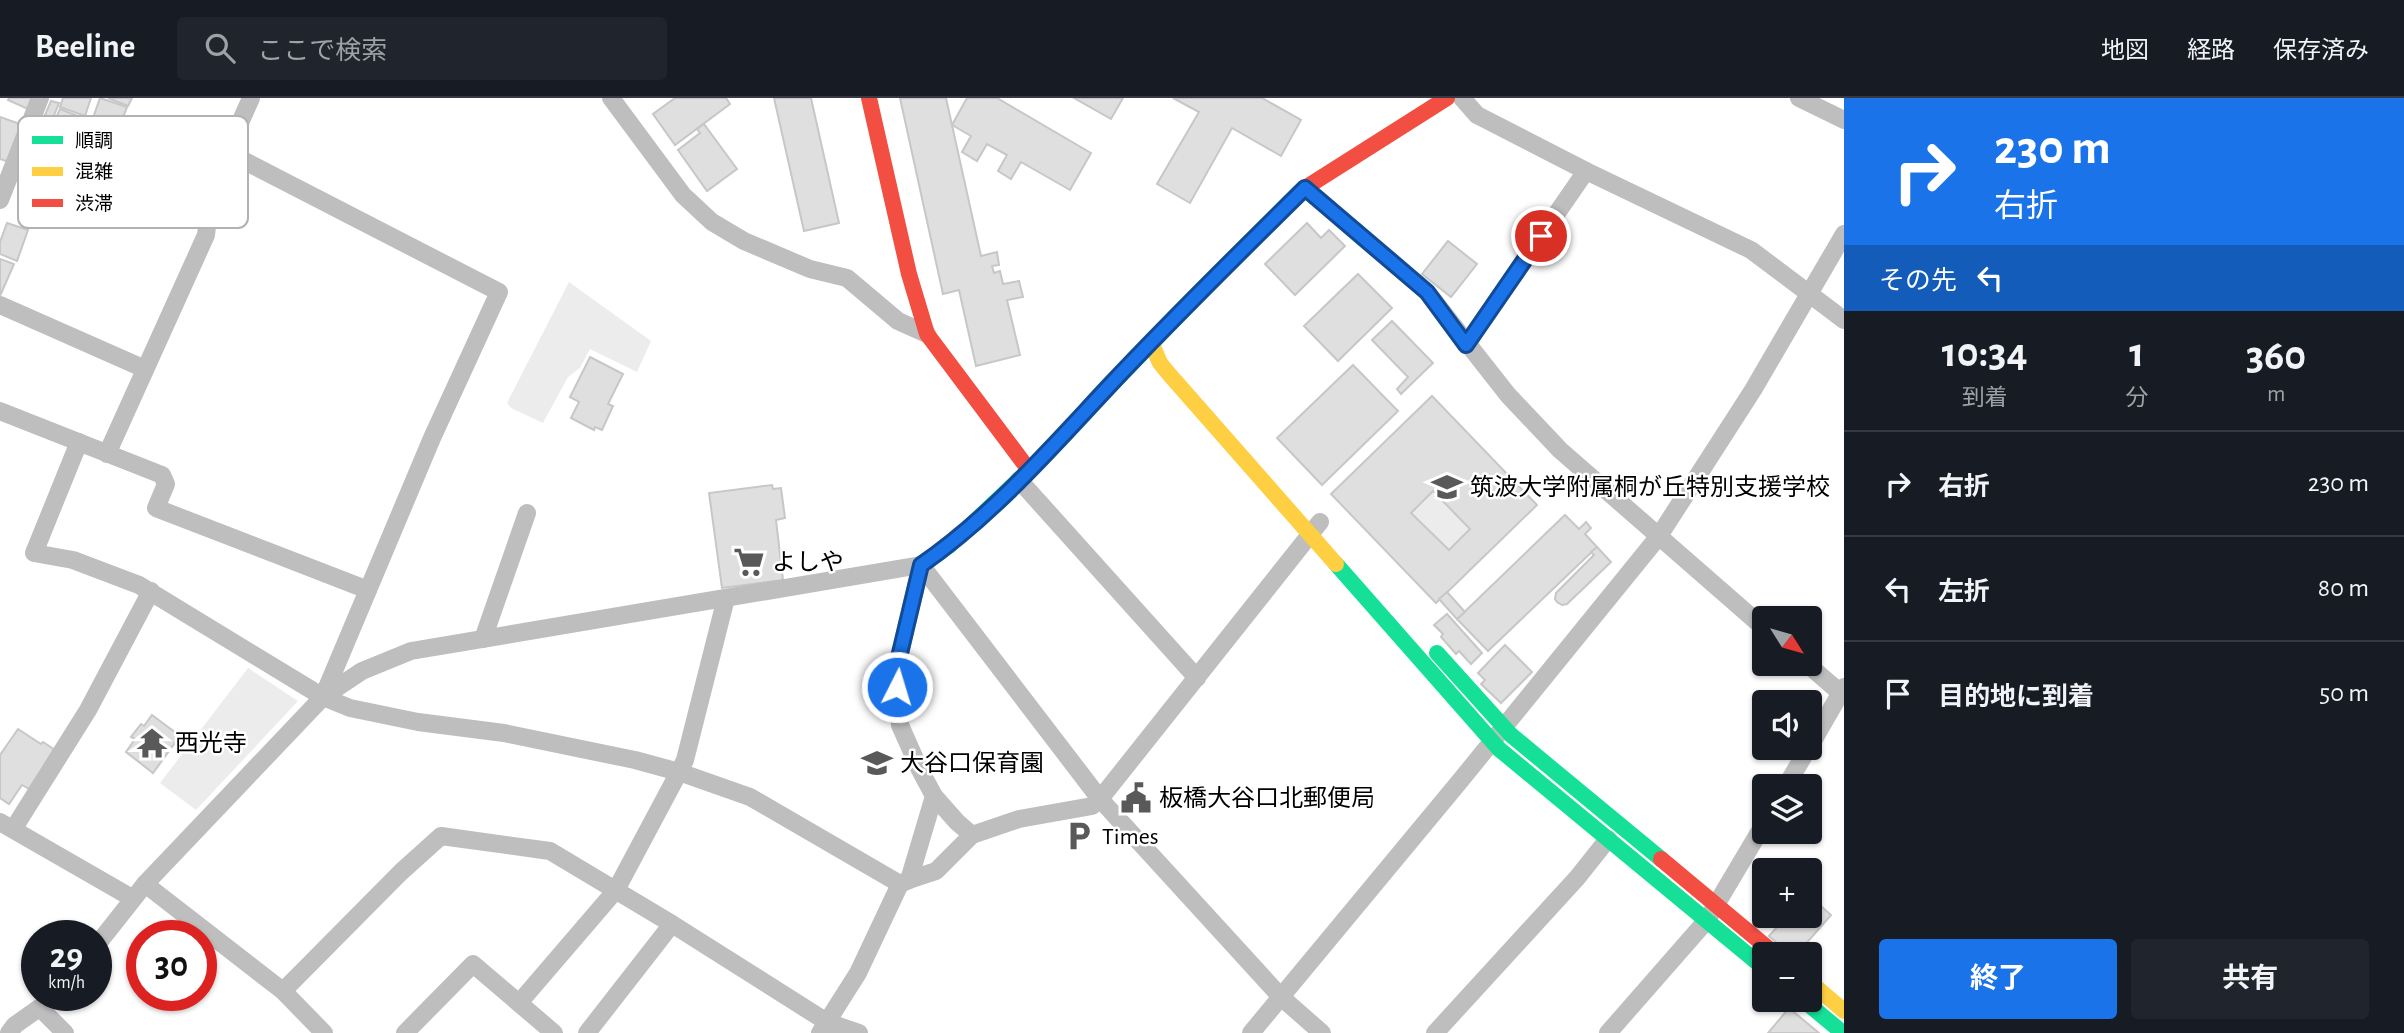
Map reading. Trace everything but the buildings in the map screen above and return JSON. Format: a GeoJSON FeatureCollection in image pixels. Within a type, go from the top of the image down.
{"type":"FeatureCollection","features":[{"type":"Feature","properties":{"kind":"street"},"geometry":{"type":"LineString","coordinates":[[33,116],[40,98]]}},
{"type":"Feature","properties":{"kind":"street"},"geometry":{"type":"LineString","coordinates":[[243,116],[251,98]]}},
{"type":"Feature","properties":{"kind":"street"},"geometry":{"type":"LineString","coordinates":[[611,98],[683,195],[712,222],[744,241],[810,269],[847,278],[898,321],[927,334]]}},
{"type":"Feature","properties":{"kind":"street"},"geometry":{"type":"LineString","coordinates":[[869,98],[909,274],[927,334],[1024,475],[1197,678]]}},
{"type":"Feature","properties":{"kind":"street"},"geometry":{"type":"LineString","coordinates":[[112,925],[132,898],[323,696],[362,671],[411,651],[921,565],[949,546],[1024,475],[1151,342],[1305,188],[1447,98]]}},
{"type":"Feature","properties":{"kind":"street"},"geometry":{"type":"LineString","coordinates":[[1462,98],[1477,115],[1751,250],[1844,320]]}},
{"type":"Feature","properties":{"kind":"street"},"geometry":{"type":"LineString","coordinates":[[1799,98],[1844,120]]}},
{"type":"Feature","properties":{"kind":"street"},"geometry":{"type":"LineString","coordinates":[[0,200],[18,154]]}},
{"type":"Feature","properties":{"kind":"street"},"geometry":{"type":"LineString","coordinates":[[248,163],[499,292],[432,438],[323,696]]}},
{"type":"Feature","properties":{"kind":"street"},"geometry":{"type":"LineString","coordinates":[[1466,345],[1586,171]]}},
{"type":"Feature","properties":{"kind":"street"},"geometry":{"type":"LineString","coordinates":[[1305,188],[1427,292],[1466,345],[1508,395],[1560,450],[1752,617]]}},
{"type":"Feature","properties":{"kind":"street"},"geometry":{"type":"LineString","coordinates":[[107,454],[207,228]]}},
{"type":"Feature","properties":{"kind":"street"},"geometry":{"type":"LineString","coordinates":[[1251,1033],[1659,536],[1753,390],[1844,234]]}},
{"type":"Feature","properties":{"kind":"street"},"geometry":{"type":"LineString","coordinates":[[0,305],[145,369]]}},
{"type":"Feature","properties":{"kind":"street"},"geometry":{"type":"LineString","coordinates":[[1151,342],[1171,351]]}},
{"type":"Feature","properties":{"kind":"street"},"geometry":{"type":"LineString","coordinates":[[1151,342],[1160,363],[1169,374],[1315,528],[1497,734],[1608,839],[1756,942]]}},
{"type":"Feature","properties":{"kind":"street"},"geometry":{"type":"LineString","coordinates":[[0,411],[162,475],[166,484],[156,508],[368,590]]}},
{"type":"Feature","properties":{"kind":"street"},"geometry":{"type":"LineString","coordinates":[[79,442],[34,553],[73,560],[151,591],[323,696],[350,708],[418,722],[504,733],[635,760],[679,772],[750,797],[904,882],[936,871],[972,835],[1019,819],[1092,806],[1315,528]]}},
{"type":"Feature","properties":{"kind":"street"},"geometry":{"type":"LineString","coordinates":[[1285,481],[1315,528],[1338,542]]}},
{"type":"Feature","properties":{"kind":"street"},"geometry":{"type":"LineString","coordinates":[[483,639],[527,513]]}},
{"type":"Feature","properties":{"kind":"street"},"geometry":{"type":"LineString","coordinates":[[921,565],[896,670],[900,725],[934,796],[972,835]]}},
{"type":"Feature","properties":{"kind":"street"},"geometry":{"type":"LineString","coordinates":[[921,565],[1100,799],[1281,997],[1322,1033]]}},
{"type":"Feature","properties":{"kind":"street"},"geometry":{"type":"LineString","coordinates":[[132,898],[7,825],[88,710],[151,591]]}},
{"type":"Feature","properties":{"kind":"street"},"geometry":{"type":"LineString","coordinates":[[519,1003],[616,890],[679,772],[685,760],[726,598]]}},
{"type":"Feature","properties":{"kind":"street"},"geometry":{"type":"LineString","coordinates":[[1431,646],[1497,734],[1711,913],[1752,956]]}},
{"type":"Feature","properties":{"kind":"street"},"geometry":{"type":"LineString","coordinates":[[1822,676],[1843,692],[1822,726]]}},
{"type":"Feature","properties":{"kind":"street"},"geometry":{"type":"LineString","coordinates":[[823,1028],[859,973],[904,882],[934,796]]}},
{"type":"Feature","properties":{"kind":"street"},"geometry":{"type":"LineString","coordinates":[[283,991],[401,872],[441,836],[550,851],[672,924],[823,1028],[859,1033]]}},
{"type":"Feature","properties":{"kind":"street"},"geometry":{"type":"LineString","coordinates":[[1435,1033],[1569,887],[1608,839]]}},
{"type":"Feature","properties":{"kind":"street"},"geometry":{"type":"LineString","coordinates":[[1608,1033],[1711,913],[1752,844]]}},
{"type":"Feature","properties":{"kind":"street"},"geometry":{"type":"LineString","coordinates":[[145,884],[283,991],[324,1033]]}},
{"type":"Feature","properties":{"kind":"street"},"geometry":{"type":"LineString","coordinates":[[587,1033],[672,924]]}},
{"type":"Feature","properties":{"kind":"street"},"geometry":{"type":"LineString","coordinates":[[405,1033],[473,964],[554,1033]]}},
{"type":"Feature","properties":{"kind":"street"},"geometry":{"type":"LineString","coordinates":[[1822,992],[1844,1011]]}},
{"type":"Feature","properties":{"kind":"street"},"geometry":{"type":"LineString","coordinates":[[9,1033],[15,1025],[36,1011]]}},
{"type":"Feature","properties":{"kind":"street"},"geometry":{"type":"LineString","coordinates":[[43,1011],[65,1033]]}},
{"type":"Feature","properties":{"kind":"street"},"geometry":{"type":"LineString","coordinates":[[1818,1012],[1843,1033]]}},
{"type":"Feature","properties":{"kind":"shaded area"},"geometry":{"type":"Polygon","coordinates":[[[569,282],[651,341],[637,372],[590,349],[580,368],[568,377],[543,423],[511,408],[507,403],[569,282]]]}},
{"type":"Feature","properties":{"kind":"shaded area"},"geometry":{"type":"Polygon","coordinates":[[[1433,491],[1470,529],[1449,550],[1411,513],[1433,491]]]}},
{"type":"Feature","properties":{"kind":"shaded area"},"geometry":{"type":"Polygon","coordinates":[[[248,668],[298,701],[196,810],[160,783],[248,668]]]}},
{"type":"Feature","properties":{"kind":"traffic: fast"},"geometry":{"type":"LineString","coordinates":[[921,565],[949,546],[1029,470],[1200,293]]}},
{"type":"Feature","properties":{"kind":"traffic: fast"},"geometry":{"type":"LineString","coordinates":[[1336,564],[1499,749],[1752,958]]}},
{"type":"Feature","properties":{"kind":"traffic: fast"},"geometry":{"type":"LineString","coordinates":[[1437,653],[1511,735],[1661,859]]}},
{"type":"Feature","properties":{"kind":"traffic: fast"},"geometry":{"type":"LineString","coordinates":[[1818,1012],[1843,1033]]}},
{"type":"Feature","properties":{"kind":"traffic: slow"},"geometry":{"type":"LineString","coordinates":[[1151,342],[1160,363],[1169,374],[1336,564]]}},
{"type":"Feature","properties":{"kind":"traffic: slow"},"geometry":{"type":"LineString","coordinates":[[1822,992],[1844,1011]]}},
{"type":"Feature","properties":{"kind":"traffic: jam"},"geometry":{"type":"LineString","coordinates":[[869,98],[909,274],[927,334],[1029,470]]}},
{"type":"Feature","properties":{"kind":"traffic: jam"},"geometry":{"type":"LineString","coordinates":[[1200,293],[1305,188],[1447,98]]}},
{"type":"Feature","properties":{"kind":"traffic: jam"},"geometry":{"type":"LineString","coordinates":[[1661,859],[1761,942]]}},
{"type":"Feature","properties":{"kind":"place","name":"筑波大学附属桐が丘特別支援学校"},"geometry":{"type":"Point","coordinates":[1447,487]}},
{"type":"Feature","properties":{"kind":"place","name":"よしや"},"geometry":{"type":"Point","coordinates":[749,562]}},
{"type":"Feature","properties":{"kind":"place","name":"西光寺"},"geometry":{"type":"Point","coordinates":[152,743]}},
{"type":"Feature","properties":{"kind":"place","name":"大谷口保育園"},"geometry":{"type":"Point","coordinates":[877,763]}},
{"type":"Feature","properties":{"kind":"place","name":"板橋大谷口北郵便局"},"geometry":{"type":"Point","coordinates":[1136,798]}},
{"type":"Feature","properties":{"kind":"place","name":"Times"},"geometry":{"type":"Point","coordinates":[1079,836]}},
{"type":"Feature","properties":{"kind":"route"},"geometry":{"type":"LineString","coordinates":[[897,687],[896,670],[921,565],[949,546],[1019,480],[1151,342],[1305,188],[1427,292],[1466,345],[1541,236]]}}]}
